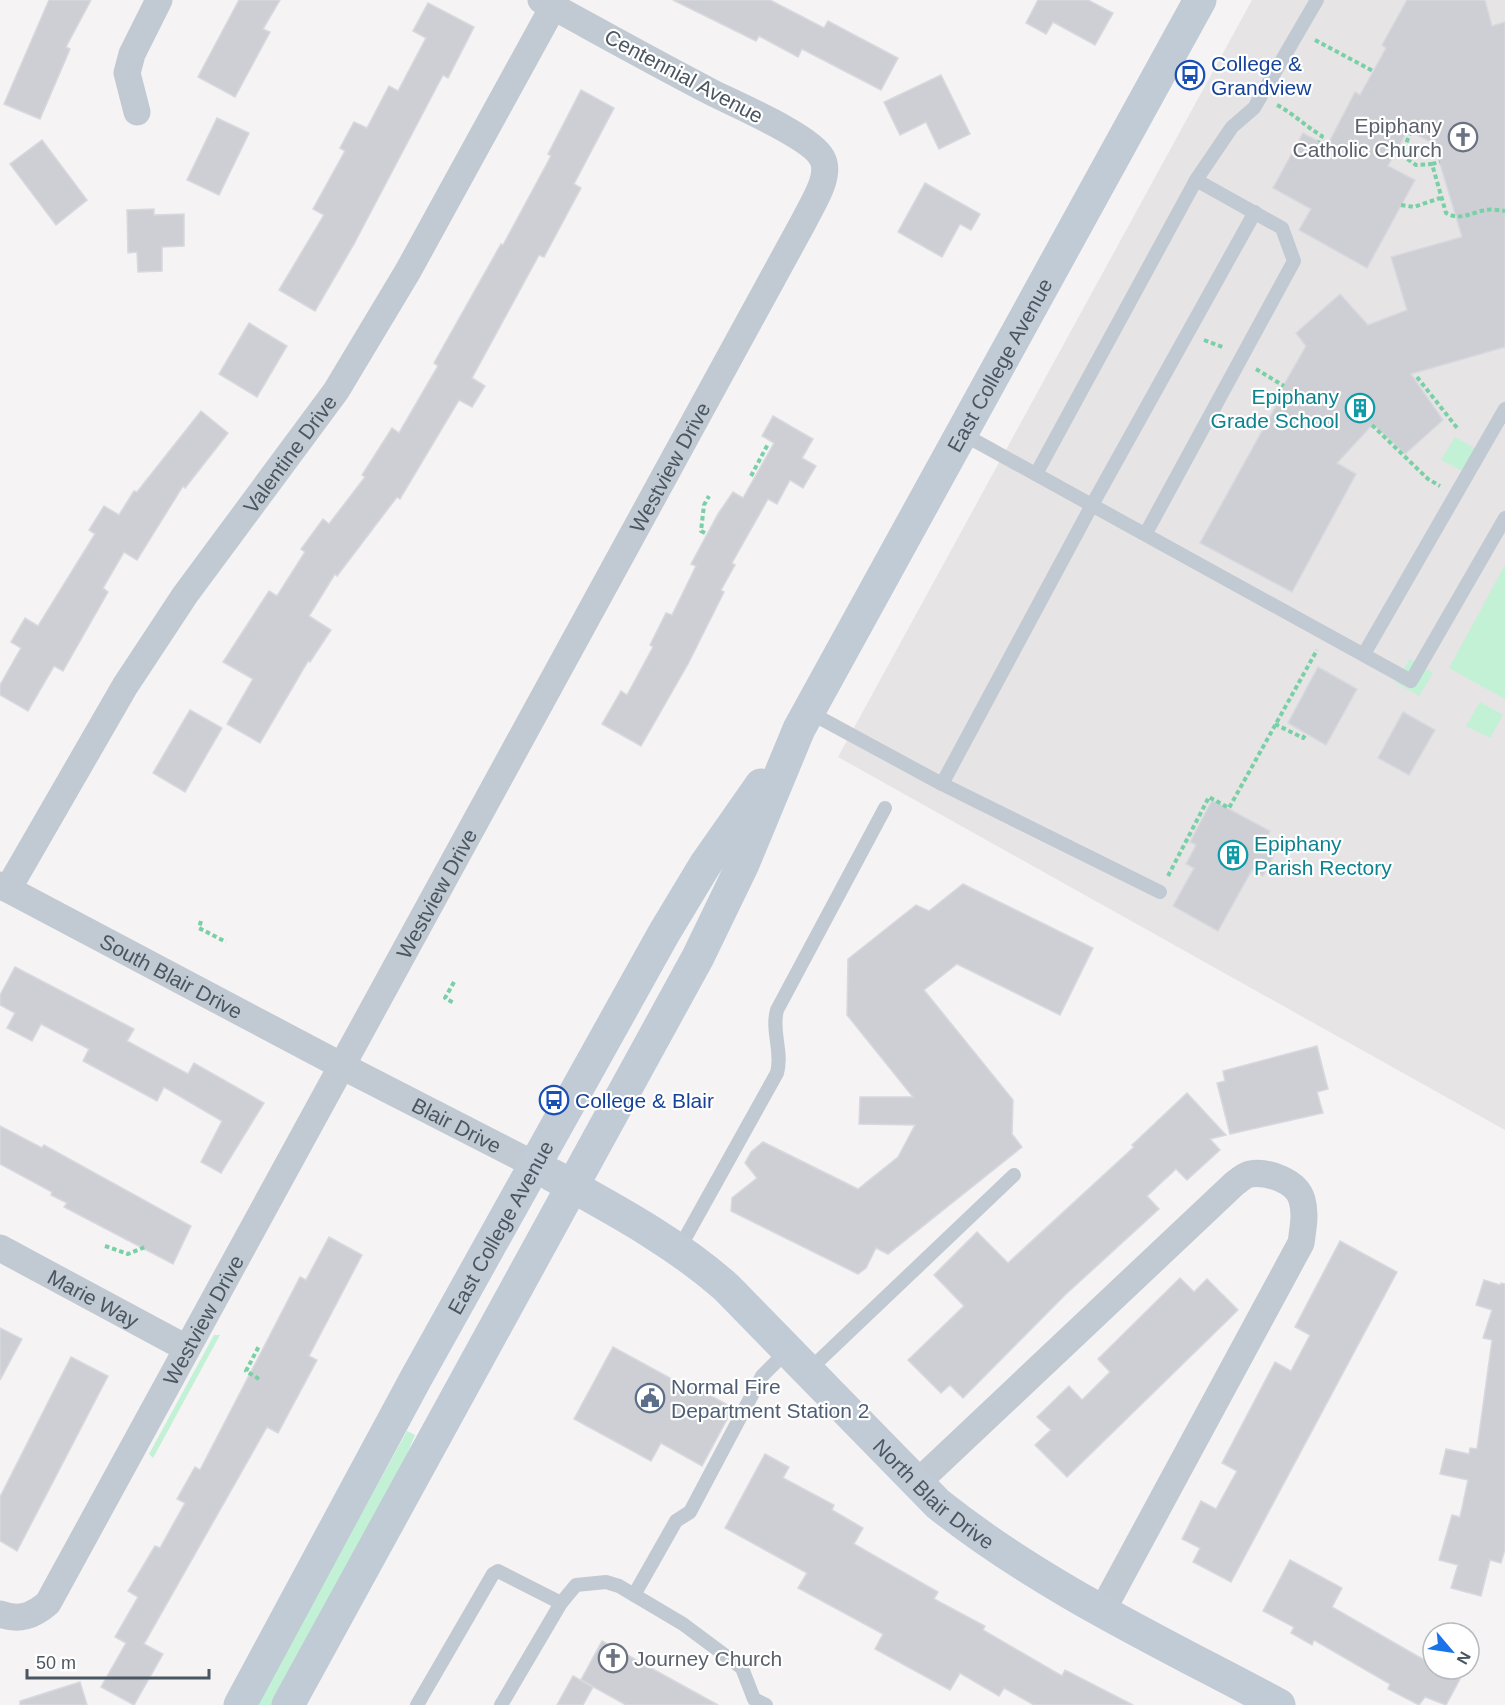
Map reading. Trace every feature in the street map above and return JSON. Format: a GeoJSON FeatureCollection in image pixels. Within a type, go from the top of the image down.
{"type":"FeatureCollection","features":[{"type":"Feature","properties":{"kind":"main road","name":"East College Avenue"},"geometry":{"type":"LineString","coordinates":[[288,1705],[698,957],[742,864],[804,720],[1200,0]]}},
{"type":"Feature","properties":{"kind":"main road","name":"East College Avenue"},"geometry":{"type":"LineString","coordinates":[[240,1705],[535,1165],[676,913],[705,865],[804,720]]}},
{"type":"Feature","properties":{"kind":"main road","name":"Blair Drive"},"geometry":{"type":"LineString","coordinates":[[535,1165],[572,1186]]}},
{"type":"Feature","properties":{"kind":"main road","name":"North Blair Drive"},"geometry":{"type":"LineString","coordinates":[[572,1186],[679,1249],[726,1287],[938,1504],[976,1535],[1102,1611],[1279,1705]]}},
{"type":"Feature","properties":{"kind":"street"},"geometry":{"type":"LineString","coordinates":[[137,112],[127,73],[132,54],[159,0]]}},
{"type":"Feature","properties":{"kind":"street","name":"Centennial Avenue"},"geometry":{"type":"LineString","coordinates":[[547,3],[766,119],[816,148],[823,159]]}},
{"type":"Feature","properties":{"kind":"street","name":"Valentine Drive"},"geometry":{"type":"LineString","coordinates":[[4,887],[124,686],[185,595],[336,391],[408,272],[547,3]]}},
{"type":"Feature","properties":{"kind":"street","name":"Westview Drive"},"geometry":{"type":"LineString","coordinates":[[0,1614],[22,1618],[38,1612],[48,1603],[804,221],[825,170],[823,159]]}},
{"type":"Feature","properties":{"kind":"street","name":"South Blair Drive"},"geometry":{"type":"LineString","coordinates":[[4,887],[342,1066]]}},
{"type":"Feature","properties":{"kind":"street","name":"Blair Drive"},"geometry":{"type":"LineString","coordinates":[[342,1066],[535,1165]]}},
{"type":"Feature","properties":{"kind":"street"},"geometry":{"type":"LineString","coordinates":[[917,1483],[1234,1184],[1249,1174],[1271,1174],[1293,1186],[1302,1198],[1304,1221],[1301,1243],[1102,1611]]}},
{"type":"Feature","properties":{"kind":"street","name":"Marie Way"},"geometry":{"type":"LineString","coordinates":[[0,1248],[186,1348]]}},
{"type":"Feature","properties":{"kind":"lane"},"geometry":{"type":"LineString","coordinates":[[1036,474],[1196,180],[1232,127],[1254,108],[1317,0]]}},
{"type":"Feature","properties":{"kind":"lane"},"geometry":{"type":"LineString","coordinates":[[1146,533],[1294,261],[1282,228],[1196,180]]}},
{"type":"Feature","properties":{"kind":"lane"},"geometry":{"type":"LineString","coordinates":[[942,784],[1251,210]]}},
{"type":"Feature","properties":{"kind":"lane"},"geometry":{"type":"LineString","coordinates":[[1364,654],[1505,410]]}},
{"type":"Feature","properties":{"kind":"lane"},"geometry":{"type":"LineString","coordinates":[[961,433],[1411,681],[1505,518]]}},
{"type":"Feature","properties":{"kind":"lane"},"geometry":{"type":"LineString","coordinates":[[804,720],[942,784],[1160,892]]}},
{"type":"Feature","properties":{"kind":"lane"},"geometry":{"type":"LineString","coordinates":[[679,1249],[777,1073],[780,1064],[774,1019],[777,1010],[885,808]]}},
{"type":"Feature","properties":{"kind":"lane"},"geometry":{"type":"LineString","coordinates":[[634,1595],[676,1521],[690,1512],[762,1376],[798,1360],[1014,1175]]}},
{"type":"Feature","properties":{"kind":"lane"},"geometry":{"type":"LineString","coordinates":[[417,1705],[493,1574],[503,1572],[561,1603]]}},
{"type":"Feature","properties":{"kind":"lane"},"geometry":{"type":"LineString","coordinates":[[501,1705],[561,1603],[576,1585],[593,1582],[606,1582],[634,1595],[683,1624],[742,1668],[757,1703]]}},
{"type":"Feature","properties":{"kind":"path"},"geometry":{"type":"LineString","coordinates":[[1299,31],[1373,72]]}},
{"type":"Feature","properties":{"kind":"path"},"geometry":{"type":"LineString","coordinates":[[1261,96],[1296,115],[1301,123],[1322,136],[1319,142]]}},
{"type":"Feature","properties":{"kind":"path"},"geometry":{"type":"LineString","coordinates":[[1411,131],[1405,146],[1406,158],[1416,165],[1440,162]]}},
{"type":"Feature","properties":{"kind":"path"},"geometry":{"type":"LineString","coordinates":[[1432,164],[1440,198],[1446,213],[1452,217],[1487,209],[1505,211]]}},
{"type":"Feature","properties":{"kind":"path"},"geometry":{"type":"LineString","coordinates":[[1401,205],[1414,207],[1440,198]]}},
{"type":"Feature","properties":{"kind":"path"},"geometry":{"type":"LineString","coordinates":[[1417,377],[1458,429]]}},
{"type":"Feature","properties":{"kind":"path"},"geometry":{"type":"LineString","coordinates":[[1372,425],[1428,479]]}},
{"type":"Feature","properties":{"kind":"path"},"geometry":{"type":"LineString","coordinates":[[751,476],[768,444]]}},
{"type":"Feature","properties":{"kind":"path"},"geometry":{"type":"LineString","coordinates":[[705,533],[701,531],[704,505],[709,496]]}},
{"type":"Feature","properties":{"kind":"path"},"geometry":{"type":"LineString","coordinates":[[1179,855],[1209,797],[1229,808],[1320,644]]}},
{"type":"Feature","properties":{"kind":"path"},"geometry":{"type":"LineString","coordinates":[[1275,724],[1303,738],[1306,734]]}},
{"type":"Feature","properties":{"kind":"path"},"geometry":{"type":"LineString","coordinates":[[201,921],[199,928],[226,942]]}},
{"type":"Feature","properties":{"kind":"path"},"geometry":{"type":"LineString","coordinates":[[454,982],[445,998],[454,1003]]}},
{"type":"Feature","properties":{"kind":"path"},"geometry":{"type":"LineString","coordinates":[[105,1246],[128,1254],[145,1247]]}},
{"type":"Feature","properties":{"kind":"path"},"geometry":{"type":"LineString","coordinates":[[259,1346],[246,1371],[259,1379]]}},
{"type":"Feature","properties":{"kind":"shaded area"},"geometry":{"type":"Polygon","coordinates":[[[1252,0],[1505,0],[1505,1130],[838,757],[1252,0]]]}},
{"type":"Feature","properties":{"kind":"green space"},"geometry":{"type":"Polygon","coordinates":[[[1455,437],[1478,450],[1465,472],[1441,460],[1455,437]]]}},
{"type":"Feature","properties":{"kind":"green space"},"geometry":{"type":"Polygon","coordinates":[[[1505,565],[1505,699],[1449,668],[1505,565]]]}},
{"type":"Feature","properties":{"kind":"green space"},"geometry":{"type":"Polygon","coordinates":[[[1410,659],[1433,673],[1419,696],[1395,682],[1410,659]]]}},
{"type":"Feature","properties":{"kind":"green space"},"geometry":{"type":"Polygon","coordinates":[[[1480,702],[1503,715],[1490,738],[1466,726],[1480,702]]]}},
{"type":"Feature","properties":{"kind":"green space"},"geometry":{"type":"Polygon","coordinates":[[[214,1335],[220,1335],[153,1458],[149,1454],[214,1335]]]}},
{"type":"Feature","properties":{"kind":"green space"},"geometry":{"type":"Polygon","coordinates":[[[407,1431],[415,1435],[393,1487],[273,1705],[256,1705],[407,1431]]]}},
{"type":"Feature","properties":{"kind":"building"},"geometry":{"type":"Polygon","coordinates":[[[49,0],[91,0],[66,47],[70,49],[40,119],[4,104],[49,0]]]}},
{"type":"Feature","properties":{"kind":"building"},"geometry":{"type":"Polygon","coordinates":[[[239,0],[280,0],[263,29],[270,32],[235,97],[198,77],[239,0]]]}},
{"type":"Feature","properties":{"kind":"building"},"geometry":{"type":"Polygon","coordinates":[[[673,0],[770,0],[824,28],[828,21],[898,58],[881,90],[802,49],[798,57],[759,36],[756,41],[673,0]]]}},
{"type":"Feature","properties":{"kind":"building"},"geometry":{"type":"Polygon","coordinates":[[[1038,0],[1088,0],[1113,13],[1095,45],[1053,22],[1046,34],[1026,23],[1038,0]]]}},
{"type":"Feature","properties":{"kind":"building"},"geometry":{"type":"Polygon","coordinates":[[[1407,0],[1485,0],[1492,26],[1505,22],[1505,347],[1411,374],[1443,420],[1405,454],[1373,424],[1337,463],[1356,474],[1292,592],[1200,543],[1277,404],[1274,402],[1306,346],[1296,333],[1340,294],[1368,325],[1407,310],[1391,257],[1462,237],[1434,144],[1408,130],[1388,166],[1415,180],[1367,268],[1299,230],[1311,209],[1273,188],[1303,133],[1327,146],[1355,92],[1360,95],[1386,48],[1382,45],[1407,0]]]}},
{"type":"Feature","properties":{"kind":"building"},"geometry":{"type":"Polygon","coordinates":[[[428,3],[474,27],[448,78],[443,75],[354,244],[315,311],[279,290],[324,215],[313,209],[345,151],[340,148],[354,122],[367,128],[389,86],[398,91],[426,38],[413,31],[428,3]]]}},
{"type":"Feature","properties":{"kind":"building"},"geometry":{"type":"Polygon","coordinates":[[[941,75],[970,134],[939,149],[926,122],[900,135],[884,102],[941,75]]]}},
{"type":"Feature","properties":{"kind":"building"},"geometry":{"type":"Polygon","coordinates":[[[581,90],[614,108],[574,184],[581,188],[544,257],[539,255],[472,378],[485,386],[472,407],[459,400],[400,499],[397,497],[337,576],[335,574],[309,616],[331,630],[310,662],[308,661],[260,743],[227,724],[253,679],[223,662],[269,591],[277,596],[305,552],[301,549],[323,519],[329,524],[365,477],[362,475],[392,428],[399,433],[438,366],[434,363],[501,244],[503,245],[551,156],[548,154],[581,90]]]}},
{"type":"Feature","properties":{"kind":"building"},"geometry":{"type":"Polygon","coordinates":[[[217,118],[249,133],[219,195],[187,180],[217,118]]]}},
{"type":"Feature","properties":{"kind":"building"},"geometry":{"type":"Polygon","coordinates":[[[42,140],[87,200],[56,225],[10,164],[42,140]]]}},
{"type":"Feature","properties":{"kind":"building"},"geometry":{"type":"Polygon","coordinates":[[[925,183],[980,214],[971,230],[960,224],[942,257],[898,232],[925,183]]]}},
{"type":"Feature","properties":{"kind":"building"},"geometry":{"type":"Polygon","coordinates":[[[154,209],[154,215],[184,214],[184,246],[162,247],[162,271],[138,272],[137,252],[128,253],[127,210],[154,209]]]}},
{"type":"Feature","properties":{"kind":"building"},"geometry":{"type":"Polygon","coordinates":[[[249,323],[287,346],[257,397],[219,374],[249,323]]]}},
{"type":"Feature","properties":{"kind":"building"},"geometry":{"type":"Polygon","coordinates":[[[201,411],[228,433],[185,488],[183,486],[137,560],[124,552],[103,588],[108,592],[63,671],[54,666],[28,711],[0,695],[0,685],[21,648],[11,642],[25,618],[38,626],[95,534],[89,530],[104,506],[119,515],[134,491],[137,492],[201,411]]]}},
{"type":"Feature","properties":{"kind":"building"},"geometry":{"type":"Polygon","coordinates":[[[773,416],[813,439],[802,458],[816,466],[803,488],[790,480],[777,504],[768,499],[732,563],[735,565],[721,590],[724,592],[688,664],[641,746],[602,724],[621,691],[627,695],[653,647],[650,645],[666,613],[672,615],[696,566],[691,564],[718,514],[733,492],[743,498],[774,443],[762,436],[773,416]]]}},
{"type":"Feature","properties":{"kind":"building"},"geometry":{"type":"Polygon","coordinates":[[[1318,667],[1357,689],[1326,745],[1288,723],[1318,667]]]}},
{"type":"Feature","properties":{"kind":"building"},"geometry":{"type":"Polygon","coordinates":[[[190,710],[222,728],[185,792],[153,773],[190,710]]]}},
{"type":"Feature","properties":{"kind":"building"},"geometry":{"type":"Polygon","coordinates":[[[1403,712],[1435,730],[1409,775],[1378,758],[1403,712]]]}},
{"type":"Feature","properties":{"kind":"building","name":"Epiphany Parish Rectory"},"geometry":{"type":"Polygon","coordinates":[[[1212,800],[1270,831],[1267,837],[1280,844],[1263,876],[1252,870],[1218,931],[1173,906],[1194,868],[1186,864],[1196,845],[1190,842],[1212,800]]]}},
{"type":"Feature","properties":{"kind":"building"},"geometry":{"type":"Polygon","coordinates":[[[963,884],[1093,948],[1060,1015],[957,964],[924,990],[1013,1100],[1012,1134],[1022,1147],[888,1254],[876,1248],[866,1268],[858,1274],[731,1211],[732,1198],[757,1178],[745,1163],[751,1152],[763,1142],[858,1189],[898,1157],[915,1125],[859,1124],[860,1097],[913,1097],[847,1015],[848,959],[916,905],[929,911],[963,884]]]}},
{"type":"Feature","properties":{"kind":"building"},"geometry":{"type":"Polygon","coordinates":[[[15,967],[134,1029],[127,1041],[188,1074],[194,1063],[264,1103],[221,1173],[201,1162],[222,1121],[164,1087],[157,1101],[83,1061],[89,1049],[41,1024],[32,1041],[7,1028],[15,1013],[0,1005],[0,995],[15,967]]]}},
{"type":"Feature","properties":{"kind":"building"},"geometry":{"type":"Polygon","coordinates":[[[1317,1046],[1328,1089],[1317,1092],[1323,1113],[1230,1134],[1217,1083],[1225,1081],[1223,1071],[1317,1046]]]}},
{"type":"Feature","properties":{"kind":"building"},"geometry":{"type":"Polygon","coordinates":[[[1187,1093],[1226,1135],[1210,1139],[1220,1150],[1187,1180],[1176,1169],[1147,1196],[1159,1209],[1065,1295],[963,1398],[950,1385],[941,1393],[908,1360],[964,1306],[934,1275],[977,1232],[1008,1263],[1134,1147],[1132,1145],[1187,1093]]]}},
{"type":"Feature","properties":{"kind":"building"},"geometry":{"type":"Polygon","coordinates":[[[0,1126],[42,1148],[44,1145],[191,1226],[173,1264],[64,1207],[67,1203],[51,1195],[52,1192],[0,1164],[0,1126]]]}},
{"type":"Feature","properties":{"kind":"building"},"geometry":{"type":"Polygon","coordinates":[[[329,1237],[362,1255],[309,1356],[317,1360],[278,1433],[267,1427],[144,1644],[163,1654],[134,1705],[101,1687],[126,1643],[115,1637],[138,1597],[128,1591],[155,1546],[160,1548],[185,1503],[177,1499],[195,1467],[200,1470],[300,1277],[306,1280],[329,1237]]]}},
{"type":"Feature","properties":{"kind":"building"},"geometry":{"type":"Polygon","coordinates":[[[1340,1241],[1397,1272],[1231,1582],[1193,1562],[1200,1548],[1182,1539],[1201,1501],[1216,1509],[1237,1471],[1222,1463],[1275,1362],[1291,1371],[1310,1335],[1295,1327],[1340,1241]]]}},
{"type":"Feature","properties":{"kind":"building"},"geometry":{"type":"Polygon","coordinates":[[[1180,1278],[1194,1292],[1207,1279],[1238,1310],[1067,1477],[1035,1445],[1051,1430],[1037,1417],[1069,1386],[1082,1400],[1110,1372],[1098,1359],[1180,1278]]]}},
{"type":"Feature","properties":{"kind":"building"},"geometry":{"type":"Polygon","coordinates":[[[1484,1280],[1500,1285],[1505,1284],[1505,1549],[1501,1563],[1490,1560],[1481,1596],[1451,1588],[1458,1565],[1439,1560],[1452,1515],[1460,1517],[1468,1480],[1440,1474],[1446,1449],[1469,1454],[1470,1448],[1477,1449],[1492,1340],[1483,1338],[1492,1310],[1476,1305],[1484,1280]]]}},
{"type":"Feature","properties":{"kind":"building"},"geometry":{"type":"Polygon","coordinates":[[[0,1328],[22,1339],[0,1380],[0,1328]]]}},
{"type":"Feature","properties":{"kind":"building","name":"Normal Fire Department Station 2"},"geometry":{"type":"Polygon","coordinates":[[[613,1347],[690,1389],[692,1385],[733,1408],[702,1466],[661,1443],[651,1461],[574,1419],[613,1347]]]}},
{"type":"Feature","properties":{"kind":"building"},"geometry":{"type":"Polygon","coordinates":[[[71,1357],[108,1376],[17,1551],[0,1541],[0,1497],[71,1357]]]}},
{"type":"Feature","properties":{"kind":"building"},"geometry":{"type":"Polygon","coordinates":[[[765,1454],[789,1467],[783,1478],[834,1505],[832,1510],[863,1528],[854,1544],[938,1592],[934,1599],[985,1626],[983,1630],[1062,1676],[1065,1670],[1133,1705],[1034,1705],[1004,1688],[999,1696],[960,1673],[950,1690],[875,1649],[883,1634],[798,1588],[807,1573],[725,1528],[765,1454]]]}},
{"type":"Feature","properties":{"kind":"building"},"geometry":{"type":"Polygon","coordinates":[[[1290,1560],[1342,1588],[1332,1607],[1421,1658],[1421,1681],[1459,1681],[1446,1705],[1425,1697],[1419,1705],[1388,1689],[1390,1684],[1314,1640],[1312,1645],[1291,1633],[1294,1627],[1263,1611],[1290,1560]]]}},
{"type":"Feature","properties":{"kind":"building","name":"Journey Church"},"geometry":{"type":"Polygon","coordinates":[[[602,1641],[718,1705],[626,1705],[581,1680],[602,1641]]]}},
{"type":"Feature","properties":{"kind":"building"},"geometry":{"type":"Polygon","coordinates":[[[573,1676],[593,1687],[583,1705],[557,1705],[573,1676]]]}},
{"type":"Feature","properties":{"kind":"building"},"geometry":{"type":"Polygon","coordinates":[[[80,1682],[87,1705],[20,1705],[20,1701],[80,1682]]]}},
{"type":"Feature","properties":{"kind":"place","name":"College & Grandview"},"geometry":{"type":"Point","coordinates":[1190,75]}},
{"type":"Feature","properties":{"kind":"place","name":"Epiphany Catholic Church"},"geometry":{"type":"Point","coordinates":[1463,137]}},
{"type":"Feature","properties":{"kind":"place","name":"Epiphany Grade School"},"geometry":{"type":"Point","coordinates":[1360,408]}},
{"type":"Feature","properties":{"kind":"place","name":"Epiphany Parish Rectory"},"geometry":{"type":"Point","coordinates":[1233,855]}},
{"type":"Feature","properties":{"kind":"place","name":"College & Blair"},"geometry":{"type":"Point","coordinates":[554,1100]}},
{"type":"Feature","properties":{"kind":"place","name":"Normal Fire Department Station 2"},"geometry":{"type":"Point","coordinates":[650,1398]}},
{"type":"Feature","properties":{"kind":"place","name":"Journey Church"},"geometry":{"type":"Point","coordinates":[613,1658]}}]}
